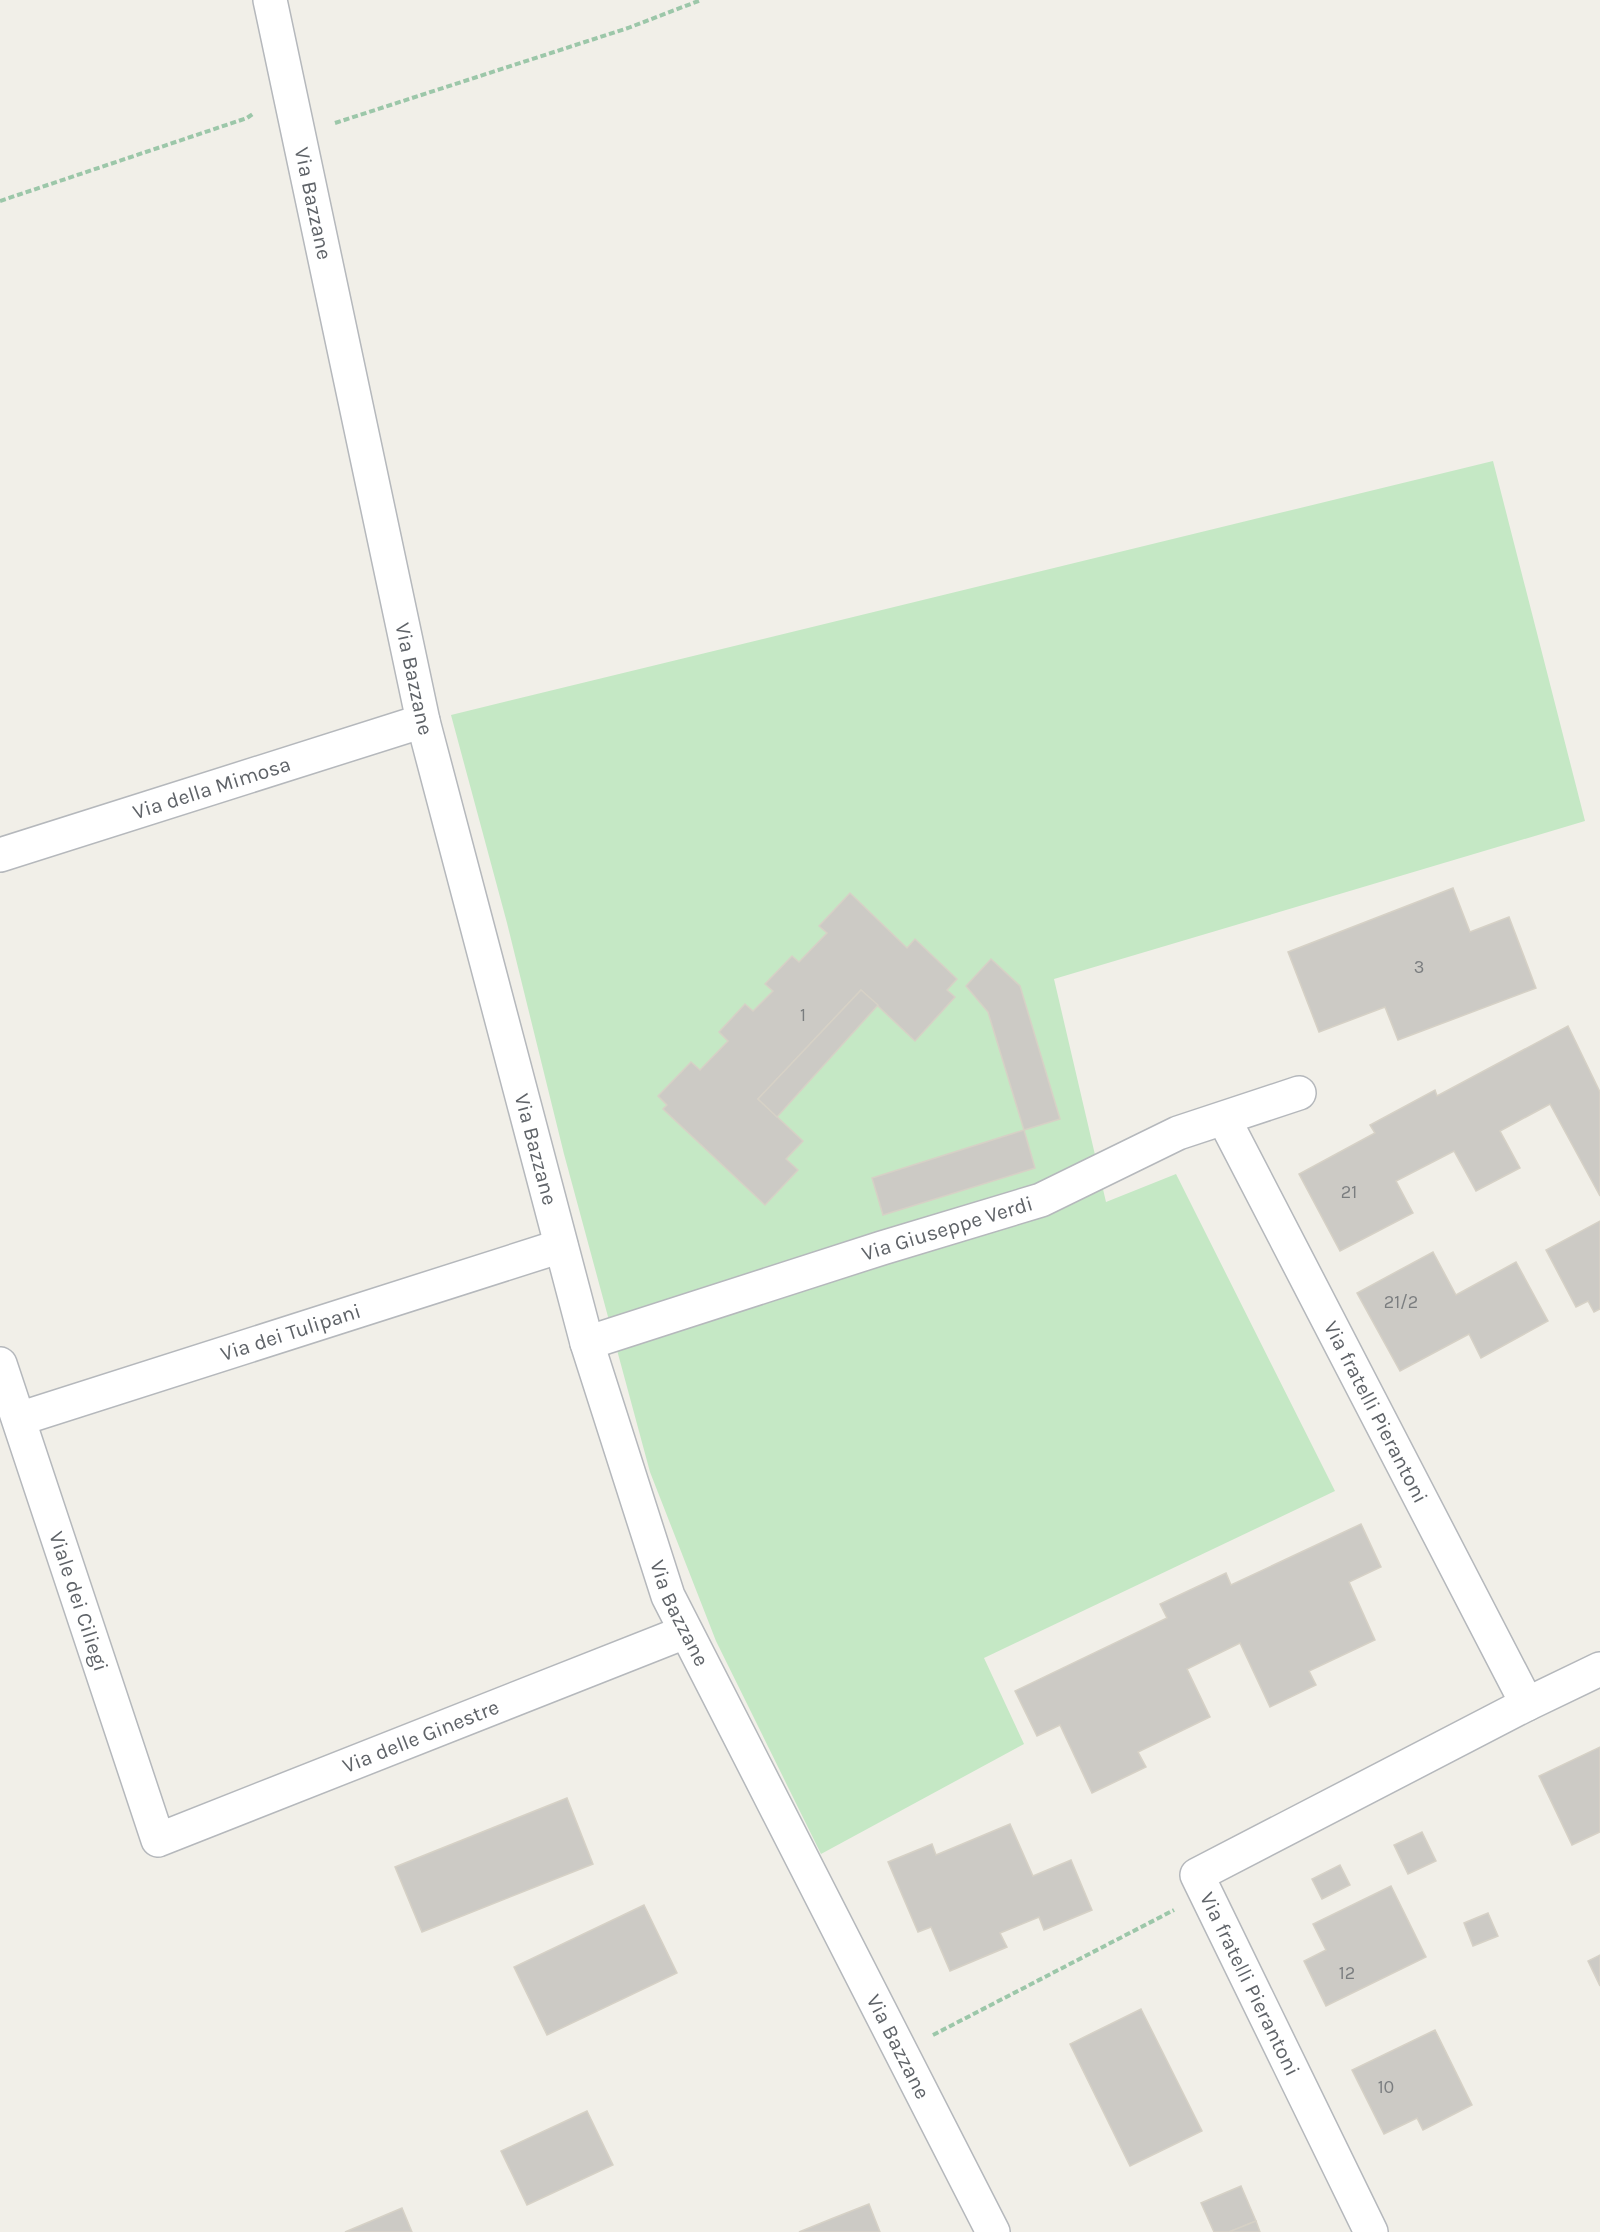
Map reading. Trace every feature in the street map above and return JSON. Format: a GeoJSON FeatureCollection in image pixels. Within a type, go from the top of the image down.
{"type":"FeatureCollection","features":[{"type":"Feature","properties":{"kind":"street","name":"Via Bazzane"},"geometry":{"type":"LineString","coordinates":[[270,0],[423,722],[587,1343],[668,1596],[993,2232]]}},
{"type":"Feature","properties":{"kind":"street","name":"Via della Mimosa"},"geometry":{"type":"LineString","coordinates":[[0,855],[423,722]]}},
{"type":"Feature","properties":{"kind":"street","name":"Via Giuseppe Verdi"},"geometry":{"type":"LineString","coordinates":[[587,1343],[968,1221],[1041,1200],[1178,1132],[1299,1093]]}},
{"type":"Feature","properties":{"kind":"street","name":"Via fratelli Pierantoni"},"geometry":{"type":"LineString","coordinates":[[1224,1119],[1527,1704]]}},
{"type":"Feature","properties":{"kind":"street","name":"Via dei Tulipani"},"geometry":{"type":"LineString","coordinates":[[19,1419],[561,1246]]}},
{"type":"Feature","properties":{"kind":"street","name":"Viale dei Ciliegi"},"geometry":{"type":"LineString","coordinates":[[0,1364],[158,1840]]}},
{"type":"Feature","properties":{"kind":"street","name":"Via delle Ginestre"},"geometry":{"type":"LineString","coordinates":[[158,1840],[686,1632]]}},
{"type":"Feature","properties":{"kind":"street","name":"Via fratelli Pierantoni"},"geometry":{"type":"LineString","coordinates":[[1371,2232],[1197,1875],[1527,1704],[1600,1669]]}},
{"type":"Feature","properties":{"kind":"path"},"geometry":{"type":"LineString","coordinates":[[297,136],[628,28],[701,0]]}},
{"type":"Feature","properties":{"kind":"path"},"geometry":{"type":"LineString","coordinates":[[0,201],[247,118],[259,108]]}},
{"type":"Feature","properties":{"kind":"path"},"geometry":{"type":"LineString","coordinates":[[932,2036],[1206,1894]]}},
{"type":"Feature","properties":{"kind":"green space"},"geometry":{"type":"Polygon","coordinates":[[[1493,461],[1585,821],[1054,979],[1106,1202],[1176,1174],[1335,1491],[984,1658],[1024,1744],[821,1854],[716,1641],[650,1472],[564,1154],[507,923],[451,715],[1493,461]]]}},
{"type":"Feature","properties":{"kind":"building"},"geometry":{"type":"Polygon","coordinates":[[[1453,888],[1470,932],[1509,917],[1536,988],[1398,1040],[1385,1007],[1319,1032],[1288,952],[1453,888]]]}},
{"type":"Feature","properties":{"kind":"building"},"geometry":{"type":"Polygon","coordinates":[[[850,893],[907,948],[915,939],[957,979],[947,990],[955,997],[915,1041],[861,990],[758,1099],[803,1141],[786,1159],[798,1170],[765,1205],[663,1109],[667,1105],[658,1096],[691,1062],[700,1070],[728,1041],[719,1032],[745,1004],[753,1011],[773,991],[765,984],[792,956],[799,962],[827,933],[819,926],[850,893]]]}},
{"type":"Feature","properties":{"kind":"building"},"geometry":{"type":"Polygon","coordinates":[[[991,959],[1020,986],[1060,1119],[1024,1130],[988,1012],[966,986],[991,959]]]}},
{"type":"Feature","properties":{"kind":"building"},"geometry":{"type":"Polygon","coordinates":[[[861,990],[878,1005],[777,1117],[758,1099],[861,990]]]}},
{"type":"Feature","properties":{"kind":"building"},"geometry":{"type":"Polygon","coordinates":[[[1568,1026],[1600,1092],[1600,1196],[1550,1104],[1500,1131],[1520,1168],[1476,1191],[1454,1151],[1396,1181],[1413,1213],[1340,1251],[1299,1174],[1375,1133],[1370,1125],[1435,1090],[1437,1096],[1568,1026]]]}},
{"type":"Feature","properties":{"kind":"building"},"geometry":{"type":"Polygon","coordinates":[[[1024,1130],[1035,1168],[883,1215],[872,1178],[1024,1130]]]}},
{"type":"Feature","properties":{"kind":"building"},"geometry":{"type":"Polygon","coordinates":[[[1600,1221],[1600,1309],[1594,1312],[1588,1301],[1576,1307],[1546,1250],[1600,1221]]]}},
{"type":"Feature","properties":{"kind":"building"},"geometry":{"type":"Polygon","coordinates":[[[1433,1252],[1456,1295],[1516,1262],[1548,1321],[1481,1358],[1469,1334],[1400,1371],[1357,1293],[1433,1252]]]}},
{"type":"Feature","properties":{"kind":"building"},"geometry":{"type":"Polygon","coordinates":[[[1361,1524],[1381,1567],[1349,1582],[1375,1640],[1309,1671],[1316,1685],[1270,1707],[1240,1643],[1187,1669],[1210,1717],[1138,1752],[1146,1767],[1092,1793],[1060,1725],[1037,1736],[1015,1691],[1167,1618],[1160,1604],[1226,1573],[1231,1585],[1361,1524]]]}},
{"type":"Feature","properties":{"kind":"building"},"geometry":{"type":"Polygon","coordinates":[[[1600,1747],[1600,1832],[1572,1845],[1539,1776],[1600,1747]]]}},
{"type":"Feature","properties":{"kind":"building"},"geometry":{"type":"Polygon","coordinates":[[[567,1798],[593,1864],[422,1932],[395,1867],[567,1798]]]}},
{"type":"Feature","properties":{"kind":"building"},"geometry":{"type":"Polygon","coordinates":[[[1010,1824],[1033,1876],[1071,1860],[1092,1910],[1044,1930],[1039,1917],[1000,1933],[1007,1947],[950,1971],[931,1927],[918,1932],[888,1862],[932,1844],[936,1855],[1010,1824]]]}},
{"type":"Feature","properties":{"kind":"building"},"geometry":{"type":"Polygon","coordinates":[[[1422,1832],[1436,1861],[1408,1874],[1394,1845],[1422,1832]]]}},
{"type":"Feature","properties":{"kind":"building"},"geometry":{"type":"Polygon","coordinates":[[[1340,1865],[1350,1885],[1322,1899],[1312,1879],[1340,1865]]]}},
{"type":"Feature","properties":{"kind":"building"},"geometry":{"type":"Polygon","coordinates":[[[1391,1886],[1426,1957],[1326,2006],[1304,1961],[1326,1950],[1313,1924],[1391,1886]]]}},
{"type":"Feature","properties":{"kind":"building"},"geometry":{"type":"Polygon","coordinates":[[[644,1905],[677,1973],[547,2035],[514,1967],[644,1905]]]}},
{"type":"Feature","properties":{"kind":"building"},"geometry":{"type":"Polygon","coordinates":[[[1488,1913],[1498,1936],[1473,1946],[1464,1923],[1488,1913]]]}},
{"type":"Feature","properties":{"kind":"building"},"geometry":{"type":"Polygon","coordinates":[[[1600,1955],[1600,1986],[1588,1961],[1600,1955]]]}},
{"type":"Feature","properties":{"kind":"building"},"geometry":{"type":"Polygon","coordinates":[[[1141,2009],[1202,2131],[1130,2166],[1070,2044],[1141,2009]]]}},
{"type":"Feature","properties":{"kind":"building"},"geometry":{"type":"Polygon","coordinates":[[[1435,2030],[1472,2105],[1423,2130],[1417,2118],[1384,2134],[1352,2070],[1435,2030]]]}},
{"type":"Feature","properties":{"kind":"building"},"geometry":{"type":"Polygon","coordinates":[[[587,2111],[613,2165],[527,2205],[501,2151],[587,2111]]]}},
{"type":"Feature","properties":{"kind":"building"},"geometry":{"type":"Polygon","coordinates":[[[1241,2186],[1256,2221],[1229,2232],[1214,2232],[1201,2203],[1241,2186]]]}},
{"type":"Feature","properties":{"kind":"building"},"geometry":{"type":"Polygon","coordinates":[[[869,2204],[880,2232],[799,2232],[831,2219],[869,2204]]]}},
{"type":"Feature","properties":{"kind":"building"},"geometry":{"type":"Polygon","coordinates":[[[402,2208],[412,2232],[345,2232],[402,2208]]]}},
{"type":"Feature","properties":{"kind":"building"},"geometry":{"type":"Polygon","coordinates":[[[1256,2221],[1260,2232],[1229,2232],[1256,2221]]]}}]}
